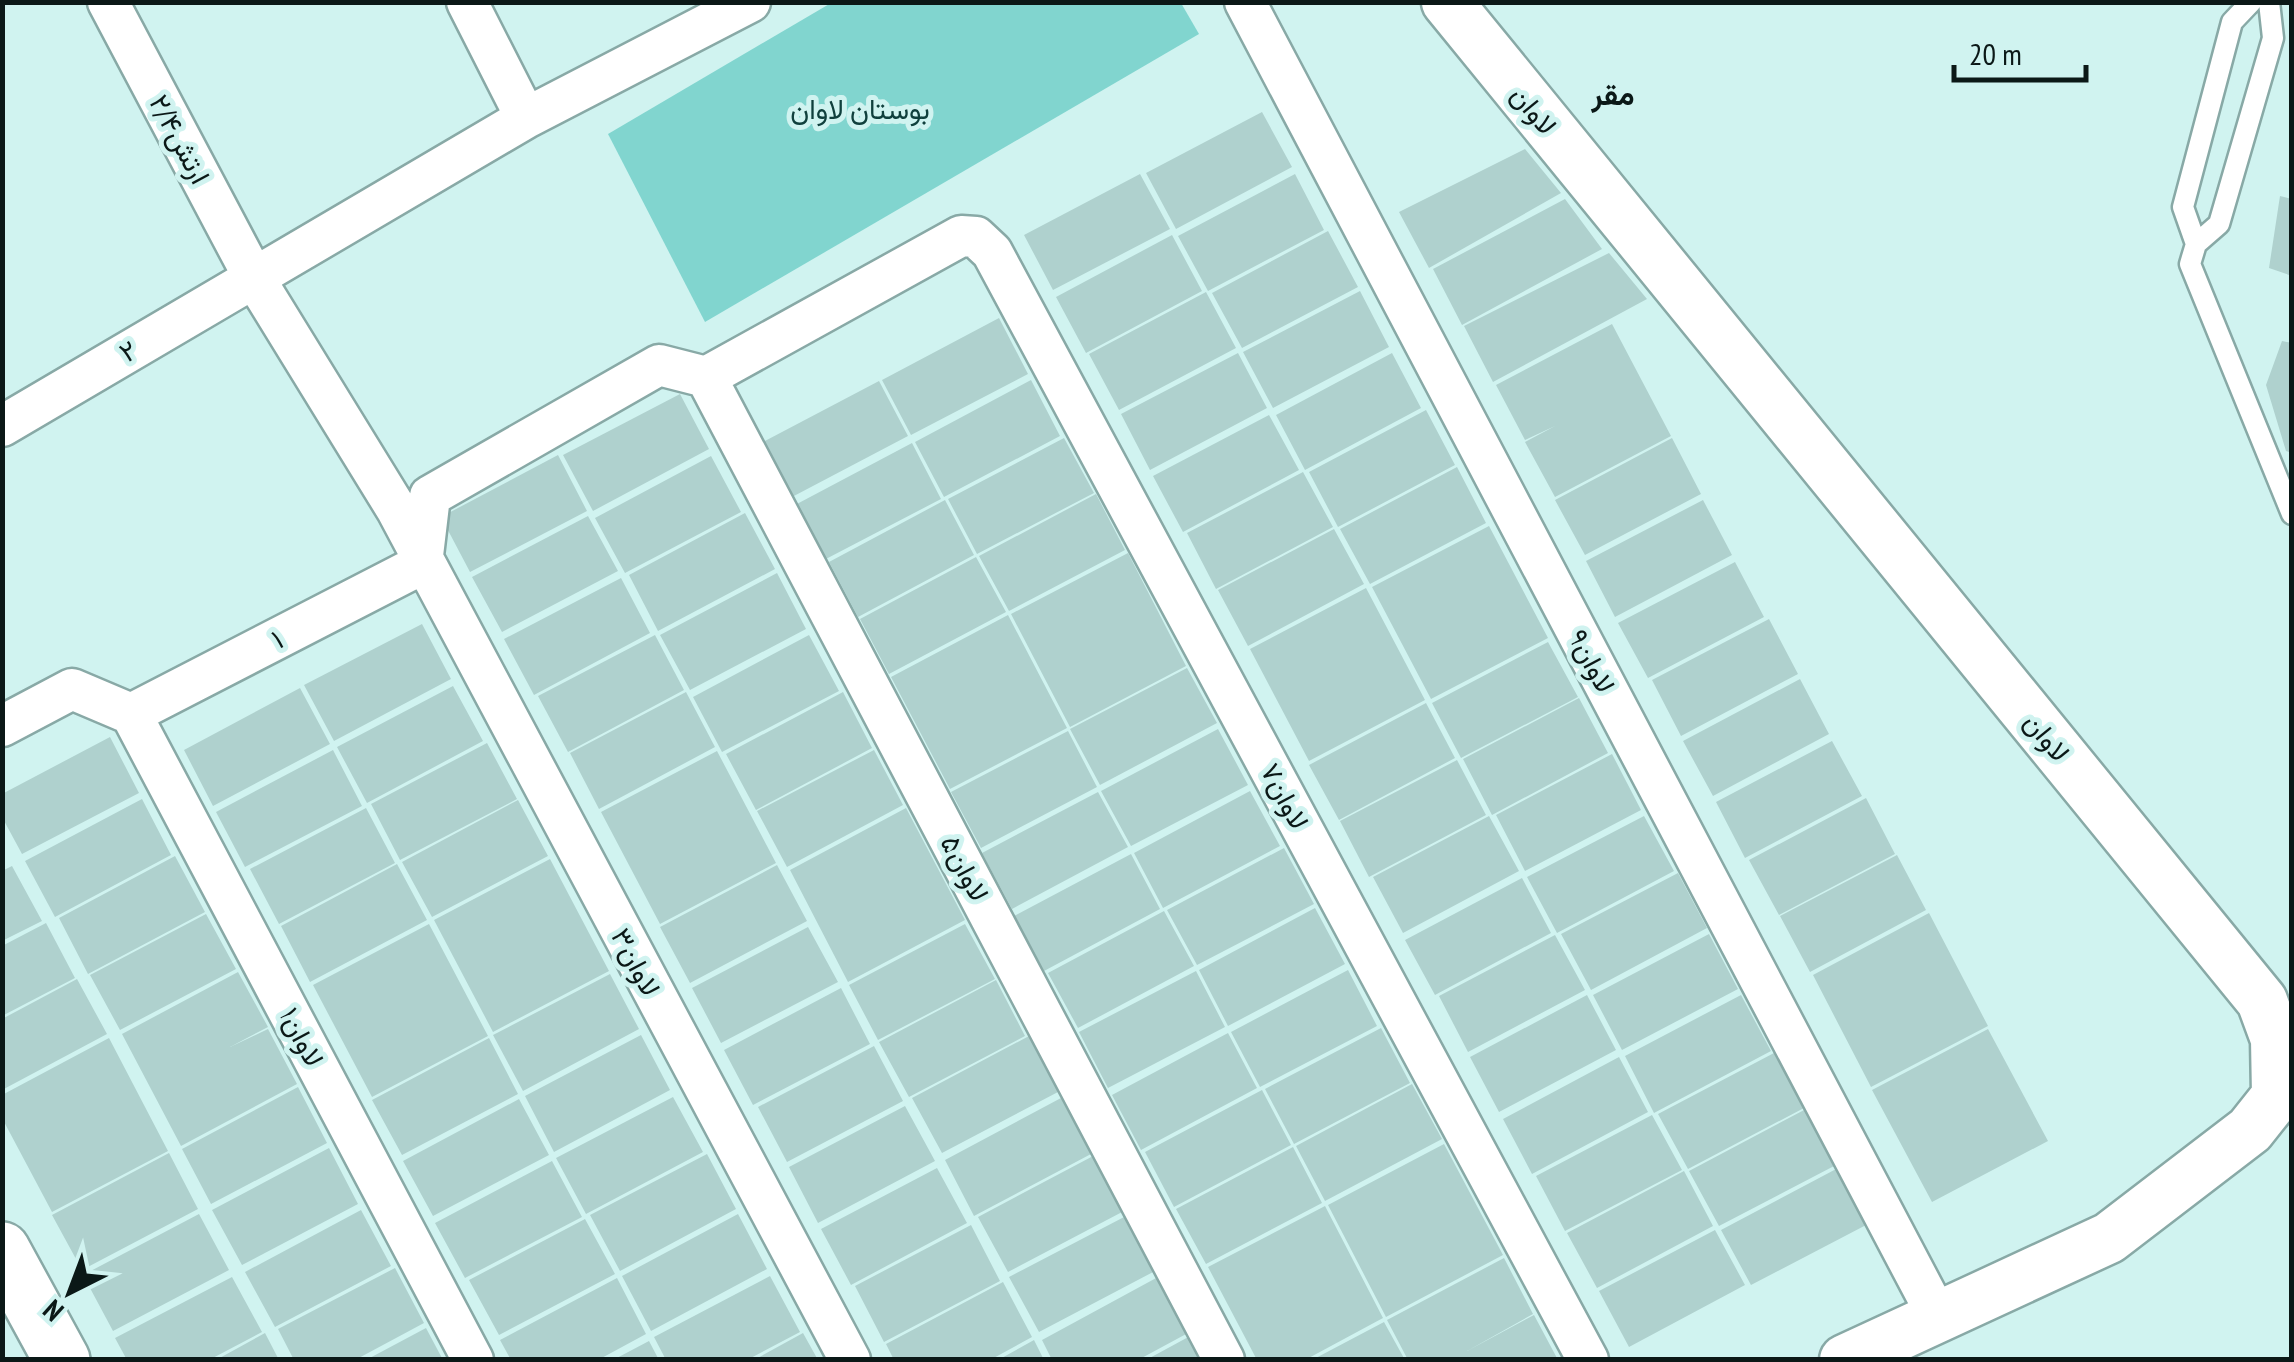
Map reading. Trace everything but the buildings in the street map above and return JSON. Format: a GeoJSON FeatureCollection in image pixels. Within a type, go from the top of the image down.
{"type":"FeatureCollection","features":[{"type":"Feature","properties":{"kind":"main road"},"geometry":{"type":"LineString","coordinates":[[2,1250],[62,1360]]}},
{"type":"Feature","properties":{"kind":"street","name":"۲/۴ارتش"},"geometry":{"type":"LineString","coordinates":[[108,2],[253,276],[397,510],[422,564]]}},
{"type":"Feature","properties":{"kind":"street"},"geometry":{"type":"LineString","coordinates":[[467,2],[526,118]]}},
{"type":"Feature","properties":{"kind":"street","name":"۲"},"geometry":{"type":"LineString","coordinates":[[2,426],[526,118],[750,2]]}},
{"type":"Feature","properties":{"kind":"street","name":"۹لاوان"},"geometry":{"type":"LineString","coordinates":[[1245,2],[1939,1320]]}},
{"type":"Feature","properties":{"kind":"street","name":"لاوان"},"geometry":{"type":"LineString","coordinates":[[1447,2],[2262,1001],[2276,1039],[2276,1096],[2250,1130],[2109,1238],[1846,1360]]}},
{"type":"Feature","properties":{"kind":"street","name":"۷لاوان"},"geometry":{"type":"LineString","coordinates":[[706,376],[961,236],[976,237],[992,252],[1588,1360]]}},
{"type":"Feature","properties":{"kind":"street"},"geometry":{"type":"LineString","coordinates":[[422,564],[430,496],[660,365],[706,376]]}},
{"type":"Feature","properties":{"kind":"street","name":"۵لاوان"},"geometry":{"type":"LineString","coordinates":[[706,376],[1224,1360]]}},
{"type":"Feature","properties":{"kind":"street","name":"۱"},"geometry":{"type":"LineString","coordinates":[[131,714],[422,564]]}},
{"type":"Feature","properties":{"kind":"street","name":"۳لاوان"},"geometry":{"type":"LineString","coordinates":[[422,564],[850,1360]]}},
{"type":"Feature","properties":{"kind":"street"},"geometry":{"type":"LineString","coordinates":[[2,726],[72,689],[131,714]]}},
{"type":"Feature","properties":{"kind":"street","name":"۱لاوان"},"geometry":{"type":"LineString","coordinates":[[131,714],[474,1360]]}},
{"type":"Feature","properties":{"kind":"lane"},"geometry":{"type":"LineString","coordinates":[[2196,244],[2184,207],[2232,22],[2251,2]]}},
{"type":"Feature","properties":{"kind":"lane"},"geometry":{"type":"LineString","coordinates":[[2269,2],[2274,38],[2219,224],[2196,244],[2190,264],[2284,483],[2292,514]]}},
{"type":"Feature","properties":{"kind":"green space","name":"بوستان لاوان"},"geometry":{"type":"Polygon","coordinates":[[[831,3],[1181,3],[1199,34],[705,322],[608,134],[831,3]]]}},
{"type":"Feature","properties":{"kind":"district","name":"مقر"},"geometry":{"type":"Point","coordinates":[1613,95]}}]}
